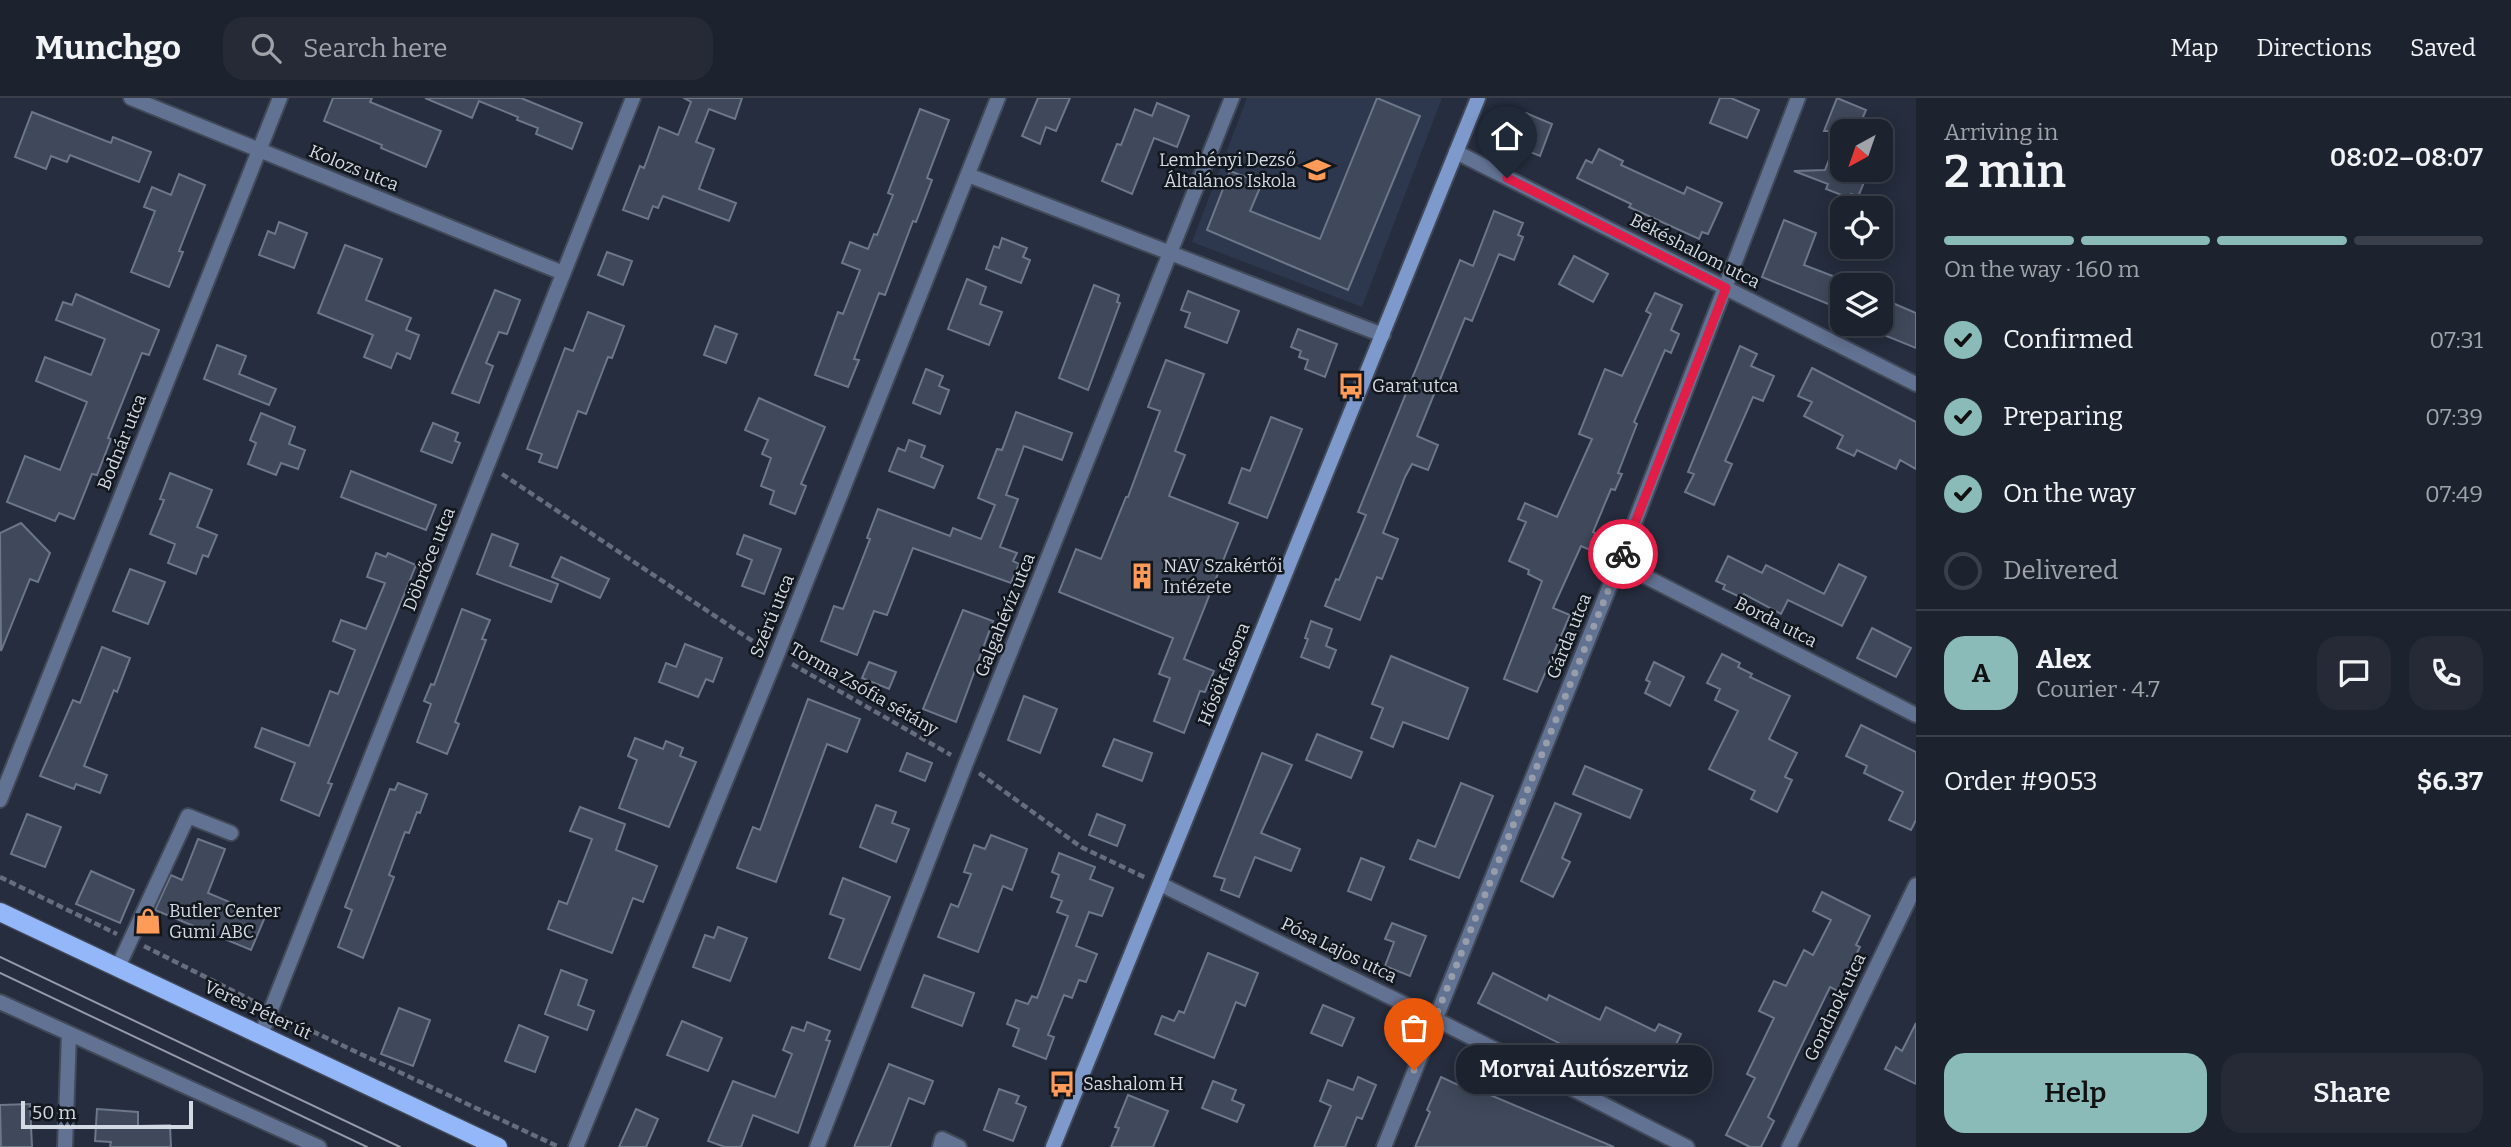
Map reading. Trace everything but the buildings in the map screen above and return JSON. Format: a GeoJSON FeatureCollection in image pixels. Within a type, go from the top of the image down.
{"type":"FeatureCollection","features":[{"type":"Feature","properties":{"kind":"main road","name":"Veres Péter út"},"geometry":{"type":"LineString","coordinates":[[0,912],[499,1147]]}},
{"type":"Feature","properties":{"kind":"street","name":"Kolozs utca"},"geometry":{"type":"LineString","coordinates":[[131,98],[563,273]]}},
{"type":"Feature","properties":{"kind":"street","name":"Bodnár utca"},"geometry":{"type":"LineString","coordinates":[[0,800],[279,98]]}},
{"type":"Feature","properties":{"kind":"street","name":"Döbrőce utca"},"geometry":{"type":"LineString","coordinates":[[261,1035],[633,98]]}},
{"type":"Feature","properties":{"kind":"street","name":"Szérű utca"},"geometry":{"type":"LineString","coordinates":[[576,1147],[777,656],[998,98]]}},
{"type":"Feature","properties":{"kind":"street","name":"Galgahévíz utca"},"geometry":{"type":"LineString","coordinates":[[817,1147],[966,763],[1232,98]]}},
{"type":"Feature","properties":{"kind":"street","name":"Hősök fasora"},"geometry":{"type":"LineString","coordinates":[[1052,1147],[1478,98]]}},
{"type":"Feature","properties":{"kind":"street","name":"Gárda utca"},"geometry":{"type":"LineString","coordinates":[[1384,1147],[1619,563],[1798,98]]}},
{"type":"Feature","properties":{"kind":"street","name":"Békéshalom utca"},"geometry":{"type":"LineString","coordinates":[[1456,152],[1916,384]]}},
{"type":"Feature","properties":{"kind":"street"},"geometry":{"type":"LineString","coordinates":[[968,175],[1383,335]]}},
{"type":"Feature","properties":{"kind":"street","name":"Borda utca"},"geometry":{"type":"LineString","coordinates":[[1619,563],[1916,715]]}},
{"type":"Feature","properties":{"kind":"street"},"geometry":{"type":"LineString","coordinates":[[118,967],[187,816],[231,833]]}},
{"type":"Feature","properties":{"kind":"street","name":"Pósa Lajos utca"},"geometry":{"type":"LineString","coordinates":[[1160,884],[1687,1147]]}},
{"type":"Feature","properties":{"kind":"street","name":"Gondnok utca"},"geometry":{"type":"LineString","coordinates":[[1789,1147],[1916,885]]}},
{"type":"Feature","properties":{"kind":"street"},"geometry":{"type":"LineString","coordinates":[[0,1002],[319,1147]]}},
{"type":"Feature","properties":{"kind":"street"},"geometry":{"type":"LineString","coordinates":[[65,1147],[69,1034]]}},
{"type":"Feature","properties":{"kind":"street"},"geometry":{"type":"LineString","coordinates":[[940,1147],[942,1139],[959,1147]]}},
{"type":"Feature","properties":{"kind":"path","name":"Torma Zsófia sétány"},"geometry":{"type":"LineString","coordinates":[[487,464],[755,644],[966,763],[1081,847],[1160,884]]}},
{"type":"Feature","properties":{"kind":"path"},"geometry":{"type":"LineString","coordinates":[[271,1011],[393,1071],[559,1147]]}},
{"type":"Feature","properties":{"kind":"shaded area","name":"Lemhényi Dezső Általános Iskola"},"geometry":{"type":"Polygon","coordinates":[[[1247,98],[1442,98],[1362,307],[1192,242],[1247,98]]]}},
{"type":"Feature","properties":{"kind":"tram line"},"geometry":{"type":"LineString","coordinates":[[0,957],[400,1147]]}},
{"type":"Feature","properties":{"kind":"tram line"},"geometry":{"type":"LineString","coordinates":[[0,973],[367,1147]]}},
{"type":"Feature","properties":{"kind":"way so far"},"geometry":{"type":"LineString","coordinates":[[1414,1070],[1623,554]]}},
{"type":"Feature","properties":{"kind":"place","name":"Lemhényi Dezső Általános Iskola"},"geometry":{"type":"Point","coordinates":[1317,170]}},
{"type":"Feature","properties":{"kind":"place","name":"Garat utca"},"geometry":{"type":"Point","coordinates":[1351,386]}},
{"type":"Feature","properties":{"kind":"place","name":"NAV Szakértői Intézete"},"geometry":{"type":"Point","coordinates":[1142,576]}},
{"type":"Feature","properties":{"kind":"place","name":"Butler Center Gumi ABC"},"geometry":{"type":"Point","coordinates":[148,921]}},
{"type":"Feature","properties":{"kind":"place","name":"Morvai Autószerviz"},"geometry":{"type":"Point","coordinates":[1414,1070]}},
{"type":"Feature","properties":{"kind":"place","name":"Sashalom H"},"geometry":{"type":"Point","coordinates":[1062,1084]}},
{"type":"Feature","properties":{"kind":"route"},"geometry":{"type":"LineString","coordinates":[[1507,178],[1726,288],[1623,554]]}}]}
